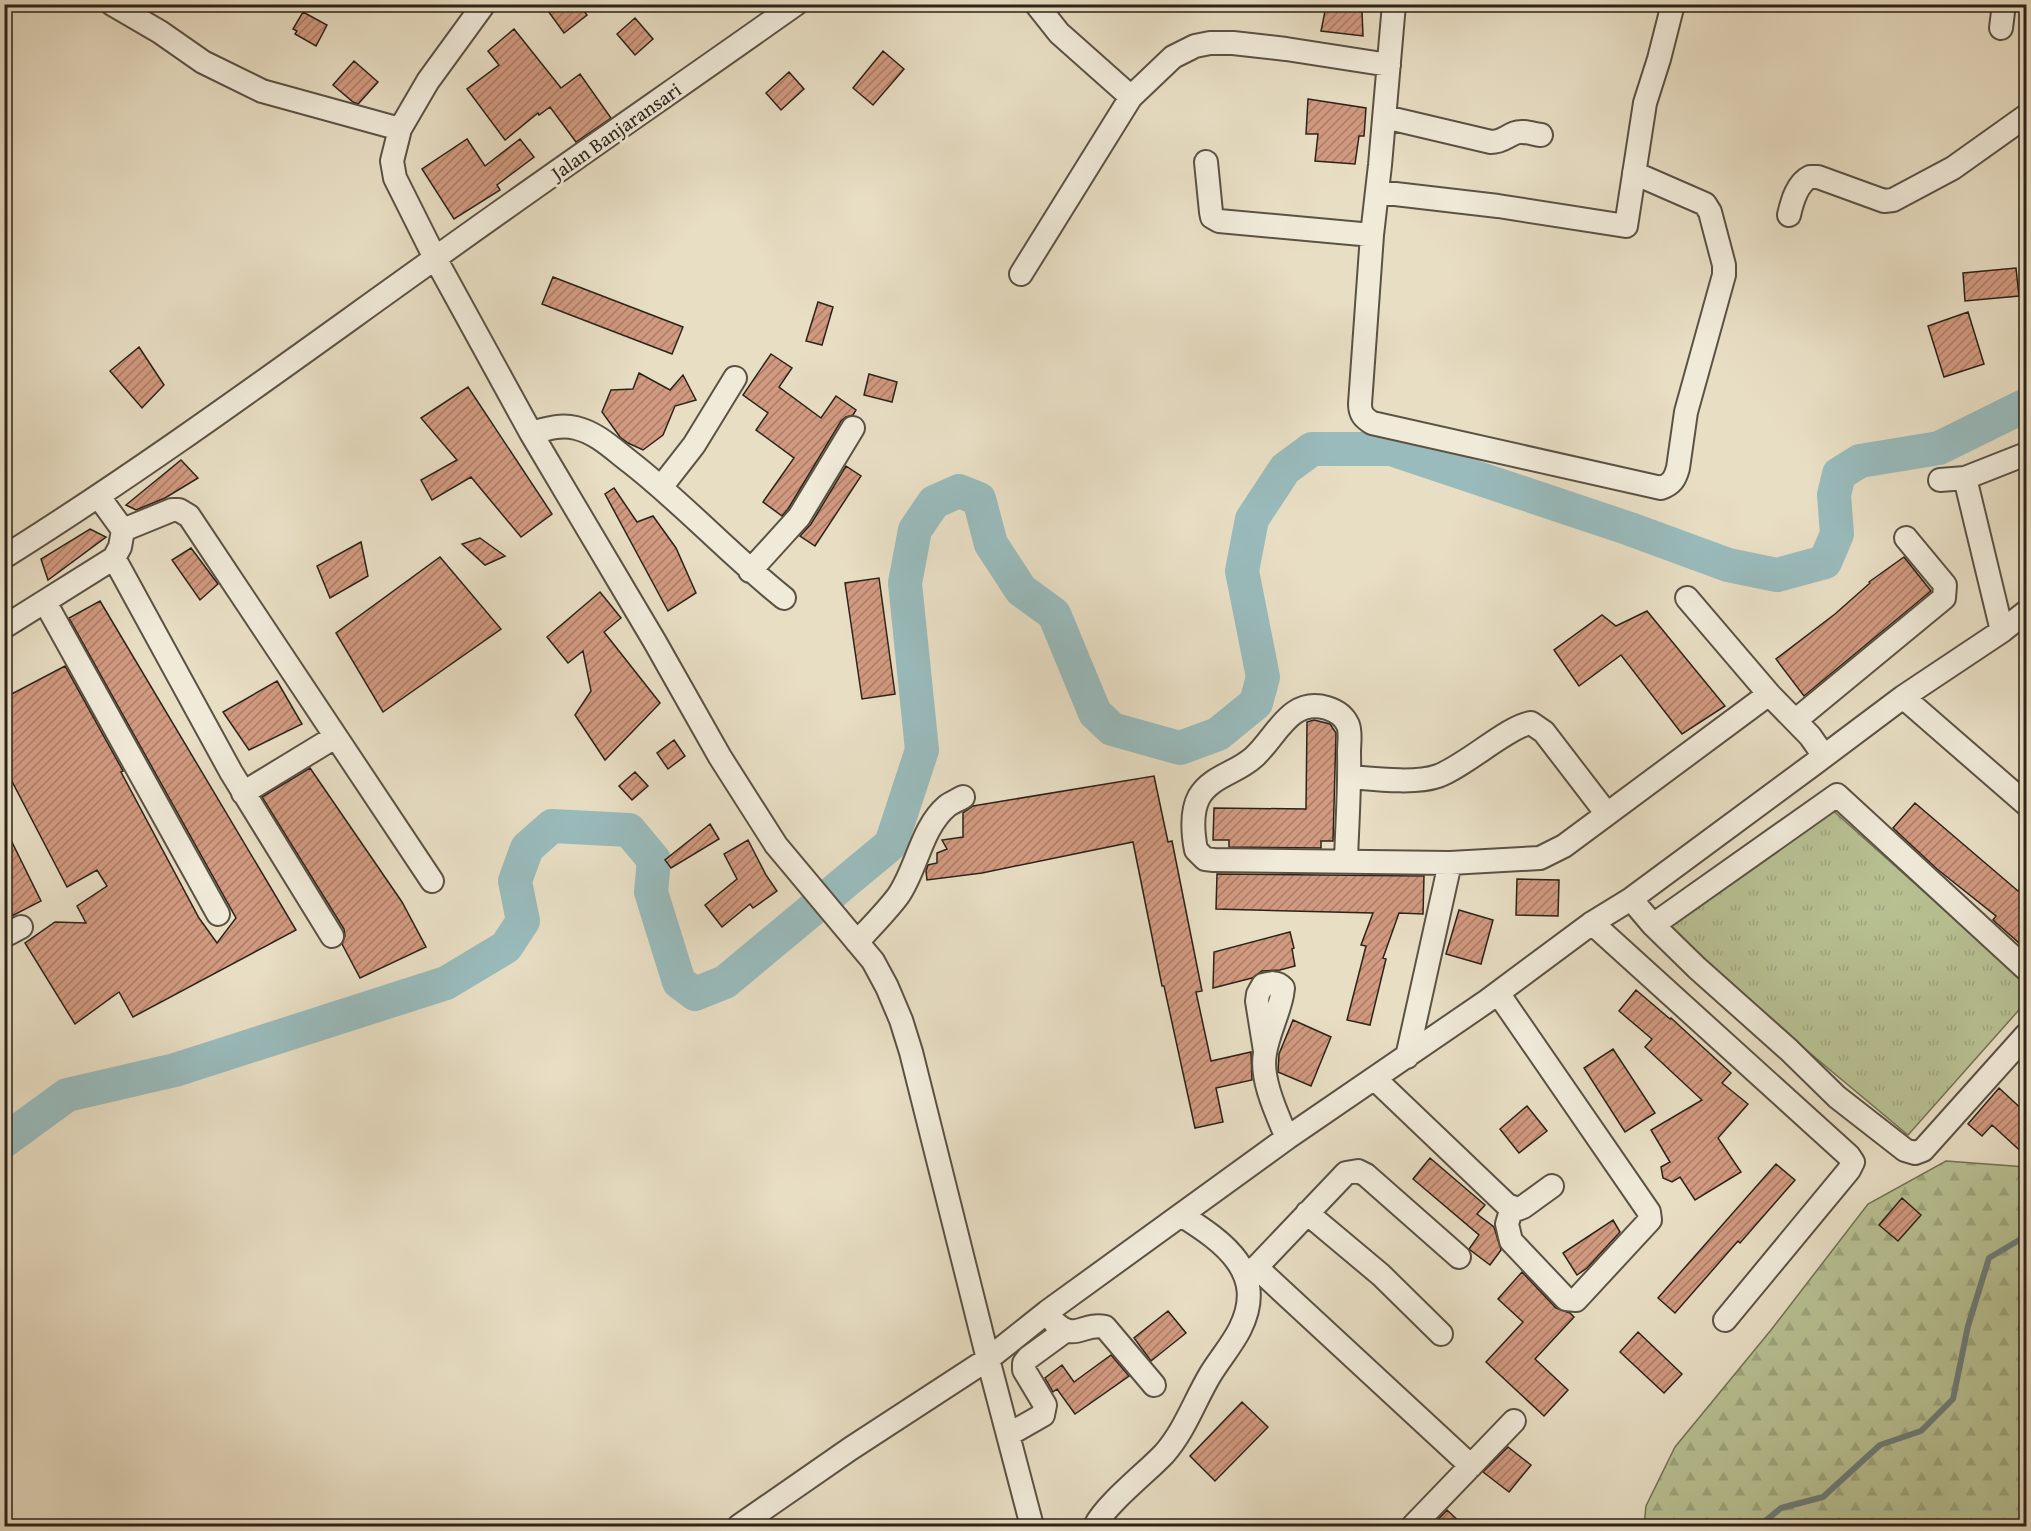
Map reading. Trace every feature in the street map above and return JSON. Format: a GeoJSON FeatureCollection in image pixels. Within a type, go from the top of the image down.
{"type":"FeatureCollection","features":[{"type":"Feature","properties":{"kind":"street"},"geometry":{"type":"LineString","coordinates":[[484,4],[428,81],[400,129],[392,161],[395,178],[435,258],[531,434],[739,787],[776,845],[873,961],[882,978],[901,1020],[911,1052],[1032,1527]]}},
{"type":"Feature","properties":{"kind":"street"},"geometry":{"type":"LineString","coordinates":[[1036,4],[1059,33],[1131,97]]}},
{"type":"Feature","properties":{"kind":"street"},"geometry":{"type":"LineString","coordinates":[[1394,4],[1378,192],[1372,235],[1360,404],[1365,419],[1372,423],[1661,488],[1669,484],[1675,477],[1686,412],[1724,274],[1724,265],[1710,212],[1705,204],[1634,173]]}},
{"type":"Feature","properties":{"kind":"street"},"geometry":{"type":"LineString","coordinates":[[1378,192],[1498,206],[1626,226],[1645,103],[1673,4]]}},
{"type":"Feature","properties":{"kind":"street"},"geometry":{"type":"LineString","coordinates":[[2001,28],[2004,4]]}},
{"type":"Feature","properties":{"kind":"street"},"geometry":{"type":"LineString","coordinates":[[115,5],[160,32],[203,62],[262,91],[400,129]]}},
{"type":"Feature","properties":{"kind":"street","name":"Jalan Banjaransari"},"geometry":{"type":"LineString","coordinates":[[4,557],[99,497],[794,5]]}},
{"type":"Feature","properties":{"kind":"street"},"geometry":{"type":"LineString","coordinates":[[1021,274],[1131,97],[1173,57],[1195,46],[1210,43],[1233,43],[1389,65]]}},
{"type":"Feature","properties":{"kind":"street"},"geometry":{"type":"LineString","coordinates":[[1789,215],[1802,184],[1810,177],[1818,177],[1884,201],[1893,200],[1953,168],[2026,116]]}},
{"type":"Feature","properties":{"kind":"street"},"geometry":{"type":"LineString","coordinates":[[1385,117],[1491,142],[1499,142],[1521,132],[1541,135]]}},
{"type":"Feature","properties":{"kind":"street"},"geometry":{"type":"LineString","coordinates":[[1206,162],[1212,217],[1219,221],[1372,235]]}},
{"type":"Feature","properties":{"kind":"street"},"geometry":{"type":"LineString","coordinates":[[662,486],[694,445],[735,378]]}},
{"type":"Feature","properties":{"kind":"street"},"geometry":{"type":"LineString","coordinates":[[531,434],[559,426],[592,433],[662,486],[750,571],[784,598]]}},
{"type":"Feature","properties":{"kind":"street"},"geometry":{"type":"LineString","coordinates":[[750,571],[799,517],[853,428]]}},
{"type":"Feature","properties":{"kind":"street"},"geometry":{"type":"LineString","coordinates":[[1940,480],[1965,478],[2026,454]]}},
{"type":"Feature","properties":{"kind":"street"},"geometry":{"type":"LineString","coordinates":[[1965,478],[2002,631]]}},
{"type":"Feature","properties":{"kind":"street"},"geometry":{"type":"LineString","coordinates":[[4,627],[114,558],[120,547],[123,530],[99,497]]}},
{"type":"Feature","properties":{"kind":"street"},"geometry":{"type":"LineString","coordinates":[[123,530],[172,510],[179,510],[189,516],[432,881]]}},
{"type":"Feature","properties":{"kind":"street"},"geometry":{"type":"LineString","coordinates":[[1796,720],[1944,598],[1945,585],[1906,538]]}},
{"type":"Feature","properties":{"kind":"street"},"geometry":{"type":"LineString","coordinates":[[114,558],[243,794],[332,936]]}},
{"type":"Feature","properties":{"kind":"street"},"geometry":{"type":"LineString","coordinates":[[1687,598],[1768,694],[1796,720],[1837,795],[2026,969]]}},
{"type":"Feature","properties":{"kind":"street"},"geometry":{"type":"LineString","coordinates":[[45,602],[218,914]]}},
{"type":"Feature","properties":{"kind":"street"},"geometry":{"type":"LineString","coordinates":[[739,1527],[850,1449],[988,1359],[1047,1312],[1287,1138],[1498,993],[1592,923],[1630,899],[1903,697],[2002,631],[2026,612]]}},
{"type":"Feature","properties":{"kind":"street"},"geometry":{"type":"LineString","coordinates":[[1346,861],[1350,777],[1349,728],[1344,717],[1335,711],[1322,707],[1305,706],[1294,711],[1253,758],[1210,783],[1195,807],[1196,850],[1205,859],[1450,863],[1540,858],[1564,846],[1768,694]]}},
{"type":"Feature","properties":{"kind":"street"},"geometry":{"type":"LineString","coordinates":[[1903,697],[2026,804]]}},
{"type":"Feature","properties":{"kind":"street"},"geometry":{"type":"LineString","coordinates":[[1350,777],[1393,780],[1437,777],[1474,757],[1520,726],[1531,723],[1544,732],[1607,814]]}},
{"type":"Feature","properties":{"kind":"street"},"geometry":{"type":"LineString","coordinates":[[243,794],[335,737]]}},
{"type":"Feature","properties":{"kind":"street"},"geometry":{"type":"LineString","coordinates":[[1653,925],[1837,795]]}},
{"type":"Feature","properties":{"kind":"street"},"geometry":{"type":"LineString","coordinates":[[857,942],[897,896],[911,874],[938,817],[947,806],[963,797]]}},
{"type":"Feature","properties":{"kind":"street"},"geometry":{"type":"LineString","coordinates":[[1407,1057],[1450,863]]}},
{"type":"Feature","properties":{"kind":"street"},"geometry":{"type":"LineString","coordinates":[[1630,899],[1653,925],[1837,1097],[1890,1141],[1910,1153],[1919,1153],[1923,1150],[2026,1035]]}},
{"type":"Feature","properties":{"kind":"street"},"geometry":{"type":"LineString","coordinates":[[1592,923],[1841,1148],[1853,1162],[1850,1170],[1725,1320]]}},
{"type":"Feature","properties":{"kind":"street"},"geometry":{"type":"LineString","coordinates":[[1498,993],[1649,1212],[1650,1220],[1576,1300],[1571,1301],[1566,1299],[1511,1240],[1507,1224],[1512,1207]]}},
{"type":"Feature","properties":{"kind":"street"},"geometry":{"type":"LineString","coordinates":[[1265,1051],[1265,1074],[1274,1107],[1287,1138]]}},
{"type":"Feature","properties":{"kind":"street"},"geometry":{"type":"LineString","coordinates":[[1375,1078],[1507,1205],[1518,1209],[1523,1207],[1552,1186]]}},
{"type":"Feature","properties":{"kind":"street"},"geometry":{"type":"LineString","coordinates":[[1095,1527],[1181,1432],[1209,1377],[1244,1320],[1248,1309],[1251,1272],[1346,1173],[1358,1171],[1366,1175],[1459,1257]]}},
{"type":"Feature","properties":{"kind":"street"},"geometry":{"type":"LineString","coordinates":[[1307,1213],[1381,1275],[1441,1334]]}},
{"type":"Feature","properties":{"kind":"street"},"geometry":{"type":"LineString","coordinates":[[1181,1215],[1205,1230],[1471,1466]]}},
{"type":"Feature","properties":{"kind":"street"},"geometry":{"type":"LineString","coordinates":[[1047,1312],[1053,1321],[1065,1331],[1071,1332],[1097,1325],[1105,1327],[1154,1385]]}},
{"type":"Feature","properties":{"kind":"street"},"geometry":{"type":"LineString","coordinates":[[1008,1435],[1043,1415],[1045,1405],[1024,1370],[1024,1363],[1065,1331]]}},
{"type":"Feature","properties":{"kind":"street"},"geometry":{"type":"LineString","coordinates":[[1413,1527],[1514,1421]]}},
{"type":"Feature","properties":{"kind":"green space"},"geometry":{"type":"Polygon","coordinates":[[[1829,807],[2026,983],[2026,1002],[1908,1135],[1660,928],[1829,807]]]}},
{"type":"Feature","properties":{"kind":"green space"},"geometry":{"type":"Polygon","coordinates":[[[1946,1161],[2026,1167],[2026,1526],[1644,1526],[1646,1506],[1675,1447],[1771,1330],[1868,1204],[1946,1161]]]}},
{"type":"Feature","properties":{"kind":"building"},"geometry":{"type":"Polygon","coordinates":[[[543,4],[579,4],[587,15],[564,33],[543,4]]]}},
{"type":"Feature","properties":{"kind":"building"},"geometry":{"type":"Polygon","coordinates":[[[1326,6],[1362,12],[1363,36],[1321,31],[1326,6]]]}},
{"type":"Feature","properties":{"kind":"building"},"geometry":{"type":"Polygon","coordinates":[[[303,12],[327,25],[316,46],[295,34],[297,31],[293,29],[303,12]]]}},
{"type":"Feature","properties":{"kind":"building"},"geometry":{"type":"Polygon","coordinates":[[[635,18],[653,39],[635,55],[617,34],[635,18]]]}},
{"type":"Feature","properties":{"kind":"building"},"geometry":{"type":"Polygon","coordinates":[[[514,29],[561,88],[580,74],[611,118],[576,142],[550,107],[539,115],[538,113],[505,140],[467,89],[499,65],[488,51],[514,29]]]}},
{"type":"Feature","properties":{"kind":"building"},"geometry":{"type":"Polygon","coordinates":[[[883,51],[904,69],[873,105],[853,88],[883,51]]]}},
{"type":"Feature","properties":{"kind":"building"},"geometry":{"type":"Polygon","coordinates":[[[354,61],[378,82],[358,104],[333,85],[354,61]]]}},
{"type":"Feature","properties":{"kind":"building"},"geometry":{"type":"Polygon","coordinates":[[[789,72],[804,89],[781,110],[766,93],[789,72]]]}},
{"type":"Feature","properties":{"kind":"building"},"geometry":{"type":"Polygon","coordinates":[[[1308,99],[1366,108],[1364,136],[1359,136],[1355,164],[1315,161],[1318,134],[1306,134],[1308,99]]]}},
{"type":"Feature","properties":{"kind":"building"},"geometry":{"type":"Polygon","coordinates":[[[467,139],[485,166],[520,139],[534,157],[497,185],[500,190],[454,219],[422,169],[467,139]]]}},
{"type":"Feature","properties":{"kind":"building"},"geometry":{"type":"Polygon","coordinates":[[[2016,268],[2019,296],[1965,301],[1963,273],[2016,268]]]}},
{"type":"Feature","properties":{"kind":"building"},"geometry":{"type":"Polygon","coordinates":[[[553,277],[683,327],[672,354],[542,304],[553,277]]]}},
{"type":"Feature","properties":{"kind":"building"},"geometry":{"type":"Polygon","coordinates":[[[818,302],[833,307],[822,345],[806,341],[818,302]]]}},
{"type":"Feature","properties":{"kind":"building"},"geometry":{"type":"Polygon","coordinates":[[[1968,312],[1984,364],[1944,377],[1928,326],[1968,312]]]}},
{"type":"Feature","properties":{"kind":"building"},"geometry":{"type":"Polygon","coordinates":[[[139,347],[164,385],[142,408],[110,371],[139,347]]]}},
{"type":"Feature","properties":{"kind":"building"},"geometry":{"type":"Polygon","coordinates":[[[771,354],[792,368],[779,387],[821,418],[836,396],[856,410],[853,415],[841,421],[782,516],[763,502],[794,458],[756,430],[768,413],[743,395],[771,354]]]}},
{"type":"Feature","properties":{"kind":"building"},"geometry":{"type":"Polygon","coordinates":[[[639,373],[670,390],[683,375],[696,400],[675,406],[663,435],[643,450],[620,437],[602,412],[611,390],[633,389],[639,373]]]}},
{"type":"Feature","properties":{"kind":"building"},"geometry":{"type":"Polygon","coordinates":[[[869,374],[897,382],[892,402],[864,395],[869,374]]]}},
{"type":"Feature","properties":{"kind":"building"},"geometry":{"type":"Polygon","coordinates":[[[468,387],[552,514],[521,537],[471,477],[432,500],[421,480],[457,460],[421,418],[468,387]]]}},
{"type":"Feature","properties":{"kind":"building"},"geometry":{"type":"Polygon","coordinates":[[[181,460],[198,478],[165,498],[136,510],[126,505],[181,460]]]}},
{"type":"Feature","properties":{"kind":"building"},"geometry":{"type":"Polygon","coordinates":[[[846,466],[861,476],[815,546],[800,536],[811,524],[846,466]]]}},
{"type":"Feature","properties":{"kind":"building"},"geometry":{"type":"Polygon","coordinates":[[[614,488],[637,522],[653,516],[676,548],[696,593],[668,611],[605,494],[614,488]]]}},
{"type":"Feature","properties":{"kind":"building"},"geometry":{"type":"Polygon","coordinates":[[[90,529],[106,537],[48,580],[41,559],[90,529]]]}},
{"type":"Feature","properties":{"kind":"building"},"geometry":{"type":"Polygon","coordinates":[[[480,538],[505,556],[485,565],[462,544],[480,538]]]}},
{"type":"Feature","properties":{"kind":"building"},"geometry":{"type":"Polygon","coordinates":[[[361,542],[368,576],[330,598],[317,566],[361,542]]]}},
{"type":"Feature","properties":{"kind":"building"},"geometry":{"type":"Polygon","coordinates":[[[191,548],[218,584],[200,600],[172,560],[191,548]]]}},
{"type":"Feature","properties":{"kind":"building"},"geometry":{"type":"Polygon","coordinates":[[[440,557],[501,629],[383,712],[336,633],[440,557]]]}},
{"type":"Feature","properties":{"kind":"building"},"geometry":{"type":"Polygon","coordinates":[[[1904,557],[1931,591],[1804,696],[1776,659],[1835,614],[1869,582],[1904,557]]]}},
{"type":"Feature","properties":{"kind":"building"},"geometry":{"type":"Polygon","coordinates":[[[879,578],[895,694],[862,699],[845,583],[879,578]]]}},
{"type":"Feature","properties":{"kind":"building"},"geometry":{"type":"Polygon","coordinates":[[[600,592],[621,618],[604,632],[660,703],[605,760],[575,715],[591,691],[583,651],[568,663],[547,637],[600,592]]]}},
{"type":"Feature","properties":{"kind":"building"},"geometry":{"type":"Polygon","coordinates":[[[100,601],[296,930],[133,1017],[119,992],[75,1024],[25,943],[55,922],[86,923],[77,906],[107,886],[97,870],[67,887],[4,766],[4,698],[65,666],[123,771],[121,772],[199,918],[217,943],[236,918],[69,618],[100,601]]]}},
{"type":"Feature","properties":{"kind":"building"},"geometry":{"type":"Polygon","coordinates":[[[1647,611],[1725,706],[1682,734],[1621,655],[1579,686],[1554,650],[1602,615],[1616,626],[1647,611]]]}},
{"type":"Feature","properties":{"kind":"building"},"geometry":{"type":"Polygon","coordinates":[[[277,681],[302,724],[249,750],[223,712],[277,681]]]}},
{"type":"Feature","properties":{"kind":"building"},"geometry":{"type":"Polygon","coordinates":[[[1314,720],[1330,724],[1336,733],[1333,841],[1321,841],[1321,848],[1229,847],[1229,840],[1213,840],[1214,808],[1306,809],[1307,722],[1314,720]]]}},
{"type":"Feature","properties":{"kind":"building"},"geometry":{"type":"Polygon","coordinates":[[[674,740],[685,756],[668,769],[657,753],[674,740]]]}},
{"type":"Feature","properties":{"kind":"building"},"geometry":{"type":"Polygon","coordinates":[[[310,768],[402,902],[426,947],[360,978],[342,944],[345,936],[344,929],[262,797],[310,768]]]}},
{"type":"Feature","properties":{"kind":"building"},"geometry":{"type":"Polygon","coordinates":[[[635,772],[648,786],[632,800],[619,786],[635,772]]]}},
{"type":"Feature","properties":{"kind":"building"},"geometry":{"type":"Polygon","coordinates":[[[1154,776],[1168,842],[1172,841],[1202,991],[1196,992],[1211,1061],[1251,1052],[1252,1080],[1216,1088],[1223,1122],[1195,1128],[1164,986],[1162,986],[1133,842],[982,873],[927,880],[928,865],[937,863],[937,853],[947,849],[942,840],[963,837],[963,813],[973,806],[1154,776]]]}},
{"type":"Feature","properties":{"kind":"building"},"geometry":{"type":"Polygon","coordinates":[[[1915,803],[2018,891],[2026,881],[2026,949],[1993,920],[1996,916],[1937,869],[1893,828],[1915,803]]]}},
{"type":"Feature","properties":{"kind":"building"},"geometry":{"type":"Polygon","coordinates":[[[710,824],[719,839],[671,868],[665,860],[710,824]]]}},
{"type":"Feature","properties":{"kind":"building"},"geometry":{"type":"Polygon","coordinates":[[[4,826],[41,901],[4,920],[4,826]]]}},
{"type":"Feature","properties":{"kind":"building"},"geometry":{"type":"Polygon","coordinates":[[[748,840],[777,891],[753,908],[750,904],[722,927],[705,905],[737,879],[724,854],[748,840]]]}},
{"type":"Feature","properties":{"kind":"building"},"geometry":{"type":"Polygon","coordinates":[[[1217,874],[1424,876],[1423,914],[1399,913],[1383,958],[1386,959],[1370,1025],[1347,1020],[1366,946],[1361,945],[1373,913],[1216,909],[1217,874]]]}},
{"type":"Feature","properties":{"kind":"building"},"geometry":{"type":"Polygon","coordinates":[[[1517,879],[1559,880],[1558,916],[1516,915],[1517,879]]]}},
{"type":"Feature","properties":{"kind":"building"},"geometry":{"type":"Polygon","coordinates":[[[1459,910],[1493,920],[1481,964],[1446,954],[1459,910]]]}},
{"type":"Feature","properties":{"kind":"building"},"geometry":{"type":"Polygon","coordinates":[[[1290,932],[1295,966],[1262,971],[1252,978],[1213,988],[1214,952],[1290,932]]]}},
{"type":"Feature","properties":{"kind":"building"},"geometry":{"type":"Polygon","coordinates":[[[1636,990],[1671,1018],[1731,1073],[1722,1083],[1748,1104],[1718,1138],[1741,1172],[1695,1200],[1680,1177],[1672,1182],[1663,1178],[1661,1167],[1670,1162],[1651,1130],[1702,1100],[1645,1047],[1652,1039],[1619,1011],[1636,990]]]}},
{"type":"Feature","properties":{"kind":"building"},"geometry":{"type":"Polygon","coordinates":[[[1293,1020],[1331,1037],[1311,1086],[1278,1072],[1279,1054],[1293,1020]]]}},
{"type":"Feature","properties":{"kind":"building"},"geometry":{"type":"Polygon","coordinates":[[[1613,1049],[1655,1113],[1625,1132],[1584,1068],[1613,1049]]]}},
{"type":"Feature","properties":{"kind":"building"},"geometry":{"type":"Polygon","coordinates":[[[1999,1088],[2026,1113],[2026,1156],[1992,1125],[1982,1136],[1968,1124],[1999,1088]]]}},
{"type":"Feature","properties":{"kind":"building"},"geometry":{"type":"Polygon","coordinates":[[[1527,1106],[1547,1131],[1519,1153],[1500,1129],[1527,1106]]]}},
{"type":"Feature","properties":{"kind":"building"},"geometry":{"type":"Polygon","coordinates":[[[1430,1158],[1485,1205],[1477,1214],[1494,1227],[1501,1250],[1490,1265],[1469,1249],[1479,1235],[1413,1179],[1430,1158]]]}},
{"type":"Feature","properties":{"kind":"building"},"geometry":{"type":"Polygon","coordinates":[[[1776,1164],[1795,1180],[1675,1313],[1658,1298],[1776,1164]]]}},
{"type":"Feature","properties":{"kind":"building"},"geometry":{"type":"Polygon","coordinates":[[[1902,1198],[1921,1215],[1898,1241],[1879,1225],[1902,1198]]]}},
{"type":"Feature","properties":{"kind":"building"},"geometry":{"type":"Polygon","coordinates":[[[1613,1220],[1620,1232],[1587,1268],[1577,1275],[1563,1253],[1613,1220]]]}},
{"type":"Feature","properties":{"kind":"building"},"geometry":{"type":"Polygon","coordinates":[[[1522,1272],[1556,1308],[1574,1317],[1535,1359],[1568,1390],[1544,1416],[1486,1362],[1523,1322],[1498,1299],[1522,1272]]]}},
{"type":"Feature","properties":{"kind":"building"},"geometry":{"type":"Polygon","coordinates":[[[1168,1311],[1186,1333],[1151,1361],[1134,1338],[1168,1311]]]}},
{"type":"Feature","properties":{"kind":"building"},"geometry":{"type":"Polygon","coordinates":[[[1638,1332],[1682,1374],[1664,1393],[1620,1352],[1638,1332]]]}},
{"type":"Feature","properties":{"kind":"building"},"geometry":{"type":"Polygon","coordinates":[[[1111,1355],[1129,1376],[1075,1414],[1057,1389],[1053,1392],[1045,1378],[1062,1365],[1074,1382],[1111,1355]]]}},
{"type":"Feature","properties":{"kind":"building"},"geometry":{"type":"Polygon","coordinates":[[[1242,1402],[1268,1427],[1215,1481],[1190,1456],[1242,1402]]]}},
{"type":"Feature","properties":{"kind":"building"},"geometry":{"type":"Polygon","coordinates":[[[1508,1447],[1531,1465],[1509,1492],[1483,1472],[1508,1447]]]}},
{"type":"Feature","properties":{"kind":"building"},"geometry":{"type":"Polygon","coordinates":[[[1447,1510],[1465,1527],[1431,1527],[1447,1510]]]}},
{"type":"Feature","properties":{"kind":"waterway"},"geometry":{"type":"LineString","coordinates":[[4,1141],[67,1095],[175,1070],[446,983],[506,947],[523,921],[515,881],[527,848],[552,826],[629,830],[654,860],[651,892],[679,982],[695,994],[725,982],[891,844],[922,750],[905,583],[915,530],[934,502],[959,491],[979,499],[991,544],[1021,590],[1054,614],[1095,713],[1112,729],[1180,748],[1218,734],[1256,703],[1263,677],[1242,571],[1252,519],[1285,469],[1312,449],[1391,449],[1630,529],[1728,565],[1777,575],[1825,562],[1837,534],[1834,495],[1839,474],[1860,461],[1939,448],[2026,405]]}},
{"type":"Feature","properties":{"kind":"waterway"},"geometry":{"type":"LineString","coordinates":[[1759,1526],[1781,1508],[1823,1497],[1880,1445],[1921,1431],[1953,1399],[1968,1326],[1989,1258],[2026,1236]]}}]}
